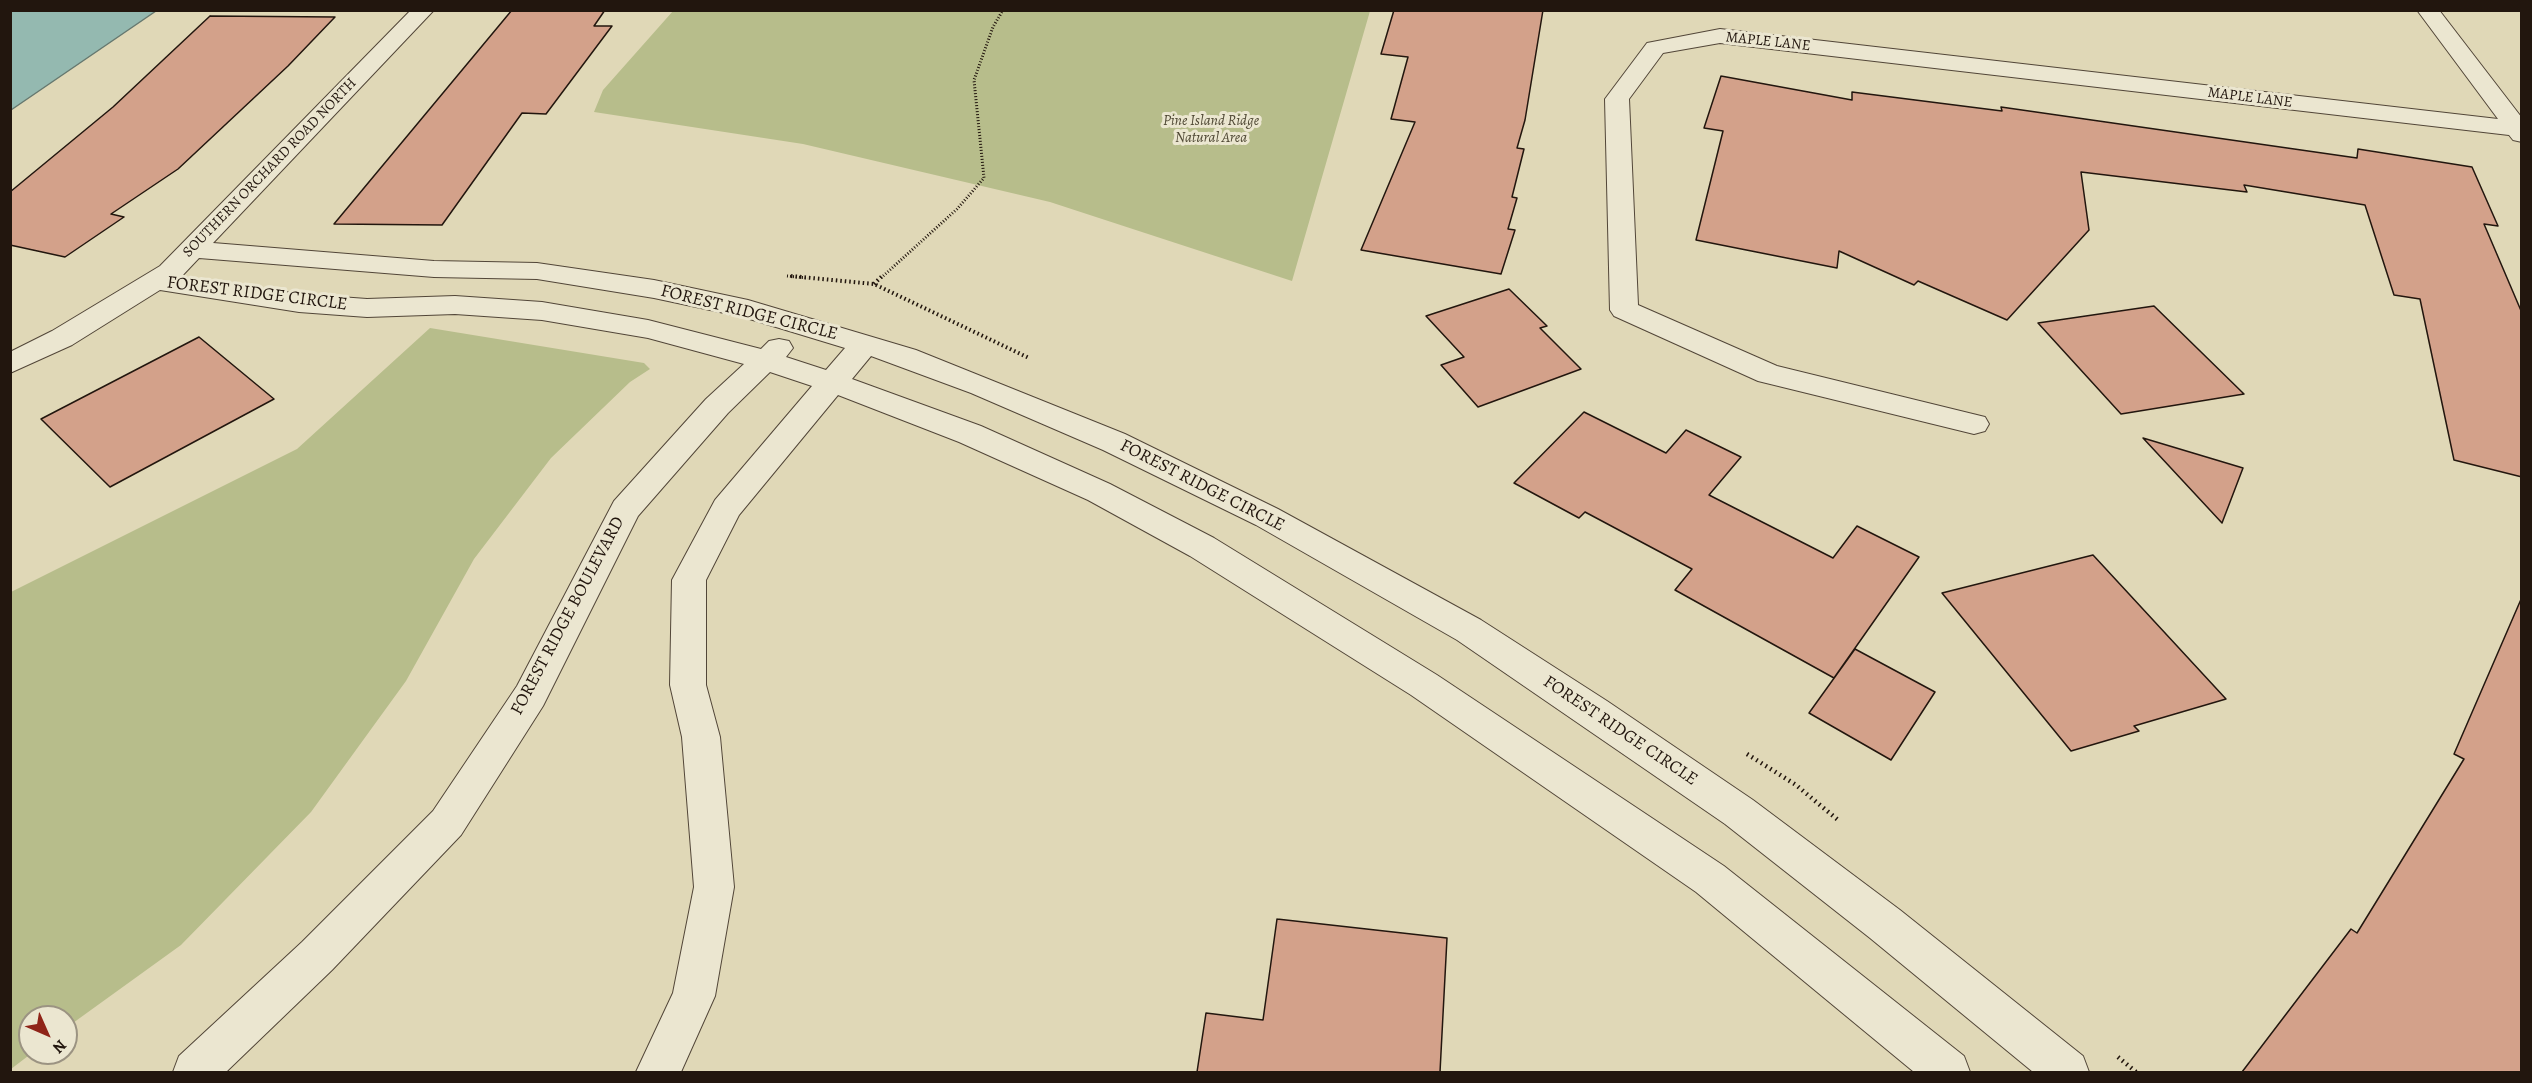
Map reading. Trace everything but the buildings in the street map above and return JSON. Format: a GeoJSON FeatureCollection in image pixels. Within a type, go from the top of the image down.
{"type":"FeatureCollection","features":[{"type":"Feature","properties":{"kind":"street","name":"SOUTHERN ORCHARD ROAD NORTH"},"geometry":{"type":"LineString","coordinates":[[10,364],[62,338],[170,272],[424,10]]}},
{"type":"Feature","properties":{"kind":"street"},"geometry":{"type":"LineString","coordinates":[[2427,10],[2520,131]]}},
{"type":"Feature","properties":{"kind":"street","name":"MAPLE LANE"},"geometry":{"type":"LineString","coordinates":[[1974,424],[1768,374],[1623,309],[1617,99],[1655,48],[1720,36],[2520,131]]}},
{"type":"Feature","properties":{"kind":"street","name":"FOREST RIDGE CIRCLE"},"geometry":{"type":"LineString","coordinates":[[192,249],[434,269],[537,271],[654,289],[748,309],[865,344],[981,386],[1114,442],[1266,518],[1469,630],[1739,812],[1885,924],[2067,1072]]}},
{"type":"Feature","properties":{"kind":"street","name":"FOREST RIDGE CIRCLE"},"geometry":{"type":"LineString","coordinates":[[154,281],[299,303],[367,308],[455,305],[542,311],[648,329],[765,361],[970,434],[1099,492],[1213,554],[1424,685],[1710,879],[1948,1072]]}},
{"type":"Feature","properties":{"kind":"street","name":"FOREST RIDGE BOULEVARD"},"geometry":{"type":"LineString","coordinates":[[195,1072],[317,956],[447,823],[530,696],[625,509],[717,406],[804,325]]}},
{"type":"Feature","properties":{"kind":"street"},"geometry":{"type":"LineString","coordinates":[[658,1072],[694,996],[714,887],[701,737],[688,685],[689,580],[726,508],[865,344]]}},
{"type":"Feature","properties":{"kind":"path"},"geometry":{"type":"LineString","coordinates":[[874,284],[957,209],[984,178],[974,80],[993,27],[1003,10]]}},
{"type":"Feature","properties":{"kind":"green space","name":"Pine Island Ridge Natural Area"},"geometry":{"type":"Polygon","coordinates":[[[673,11],[1370,11],[1292,281],[1050,202],[803,144],[594,112],[603,90],[673,11]]]}},
{"type":"Feature","properties":{"kind":"green space"},"geometry":{"type":"Polygon","coordinates":[[[430,328],[644,363],[650,369],[630,382],[551,458],[474,559],[406,681],[311,812],[181,945],[78,1019],[78,1005],[18,1005],[18,1064],[11,1069],[11,592],[297,449],[430,328]]]}},
{"type":"Feature","properties":{"kind":"water"},"geometry":{"type":"Polygon","coordinates":[[[11,10],[156,10],[156,11],[11,110],[11,10]]]}}]}
